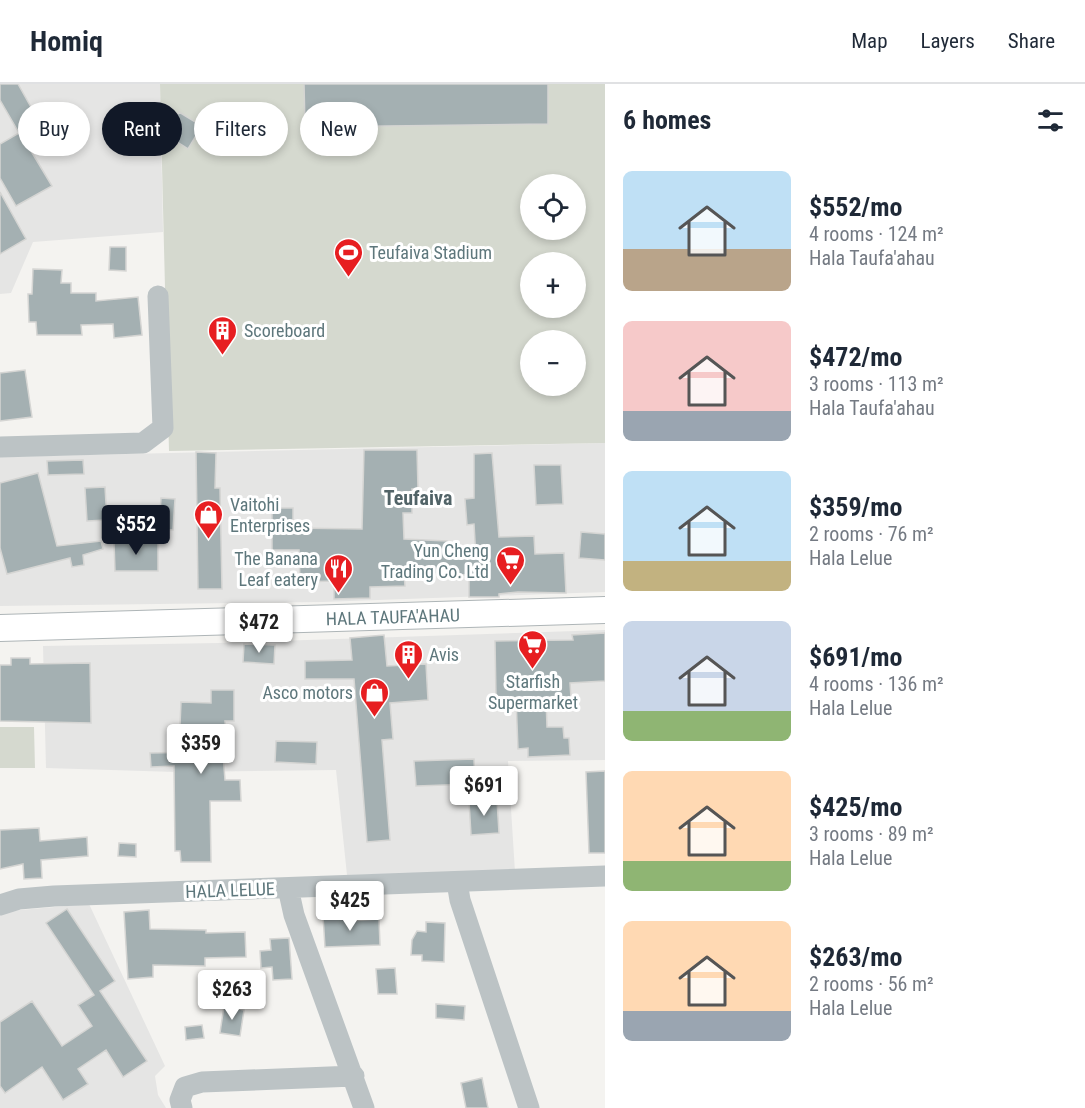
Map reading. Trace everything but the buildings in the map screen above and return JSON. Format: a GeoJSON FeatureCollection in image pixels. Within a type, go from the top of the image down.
{"type":"FeatureCollection","features":[{"type":"Feature","properties":{"kind":"main road","name":"HALA TAUFA'AHAU"},"geometry":{"type":"LineString","coordinates":[[0,628],[605,610]]}},
{"type":"Feature","properties":{"kind":"street"},"geometry":{"type":"LineString","coordinates":[[0,447],[142,443],[163,428],[158,297]]}},
{"type":"Feature","properties":{"kind":"street","name":"HALA LELUE"},"geometry":{"type":"LineString","coordinates":[[0,905],[19,899],[54,896],[605,876]]}},
{"type":"Feature","properties":{"kind":"street"},"geometry":{"type":"LineString","coordinates":[[457,882],[460,900],[529,1108]]}},
{"type":"Feature","properties":{"kind":"street"},"geometry":{"type":"LineString","coordinates":[[288,888],[294,915],[364,1108]]}},
{"type":"Feature","properties":{"kind":"street"},"geometry":{"type":"LineString","coordinates":[[182,1108],[180,1100],[185,1087],[202,1082],[354,1076]]}},
{"type":"Feature","properties":{"kind":"shaded area"},"geometry":{"type":"Polygon","coordinates":[[[0,84],[160,84],[160,102],[102,102],[102,156],[161,156],[163,232],[33,242],[11,293],[0,294],[0,84]]]}},
{"type":"Feature","properties":{"kind":"shaded area","name":"Teufaiva Stadium"},"geometry":{"type":"Polygon","coordinates":[[[160,84],[605,84],[605,443],[169,451],[162,156],[182,156],[182,102],[160,102],[160,84]]]}},
{"type":"Feature","properties":{"kind":"shaded area"},"geometry":{"type":"Polygon","coordinates":[[[605,443],[605,592],[322,602],[0,606],[0,457],[605,443]]]}},
{"type":"Feature","properties":{"kind":"shaded area"},"geometry":{"type":"Polygon","coordinates":[[[605,630],[605,760],[508,761],[515,872],[347,875],[336,770],[176,772],[46,768],[43,646],[218,643],[605,630]]]}},
{"type":"Feature","properties":{"kind":"shaded area"},"geometry":{"type":"Polygon","coordinates":[[[0,727],[34,727],[35,768],[0,768],[0,727]]]}},
{"type":"Feature","properties":{"kind":"shaded area"},"geometry":{"type":"Polygon","coordinates":[[[89,904],[165,1066],[155,1076],[158,1095],[166,1108],[0,1108],[0,915],[9,911],[89,904]]]}},
{"type":"Feature","properties":{"kind":"place","name":"Teufaiva Stadium"},"geometry":{"type":"Point","coordinates":[348,278]}},
{"type":"Feature","properties":{"kind":"place","name":"Scoreboard"},"geometry":{"type":"Point","coordinates":[223,356]}},
{"type":"Feature","properties":{"kind":"place","name":"Vaitohi Enterprises"},"geometry":{"type":"Point","coordinates":[209,540]}},
{"type":"Feature","properties":{"kind":"place","name":"Yun Cheng Trading Co. Ltd"},"geometry":{"type":"Point","coordinates":[510,586]}},
{"type":"Feature","properties":{"kind":"place","name":"The Banana Leaf eatery"},"geometry":{"type":"Point","coordinates":[339,594]}},
{"type":"Feature","properties":{"kind":"place","name":"Starfish Supermarket"},"geometry":{"type":"Point","coordinates":[533,670]}},
{"type":"Feature","properties":{"kind":"place","name":"Avis"},"geometry":{"type":"Point","coordinates":[408,680]}},
{"type":"Feature","properties":{"kind":"place","name":"Asco motors"},"geometry":{"type":"Point","coordinates":[374,718]}},
{"type":"Feature","properties":{"kind":"district","name":"Teufaiva"},"geometry":{"type":"Point","coordinates":[418,498]}}]}
